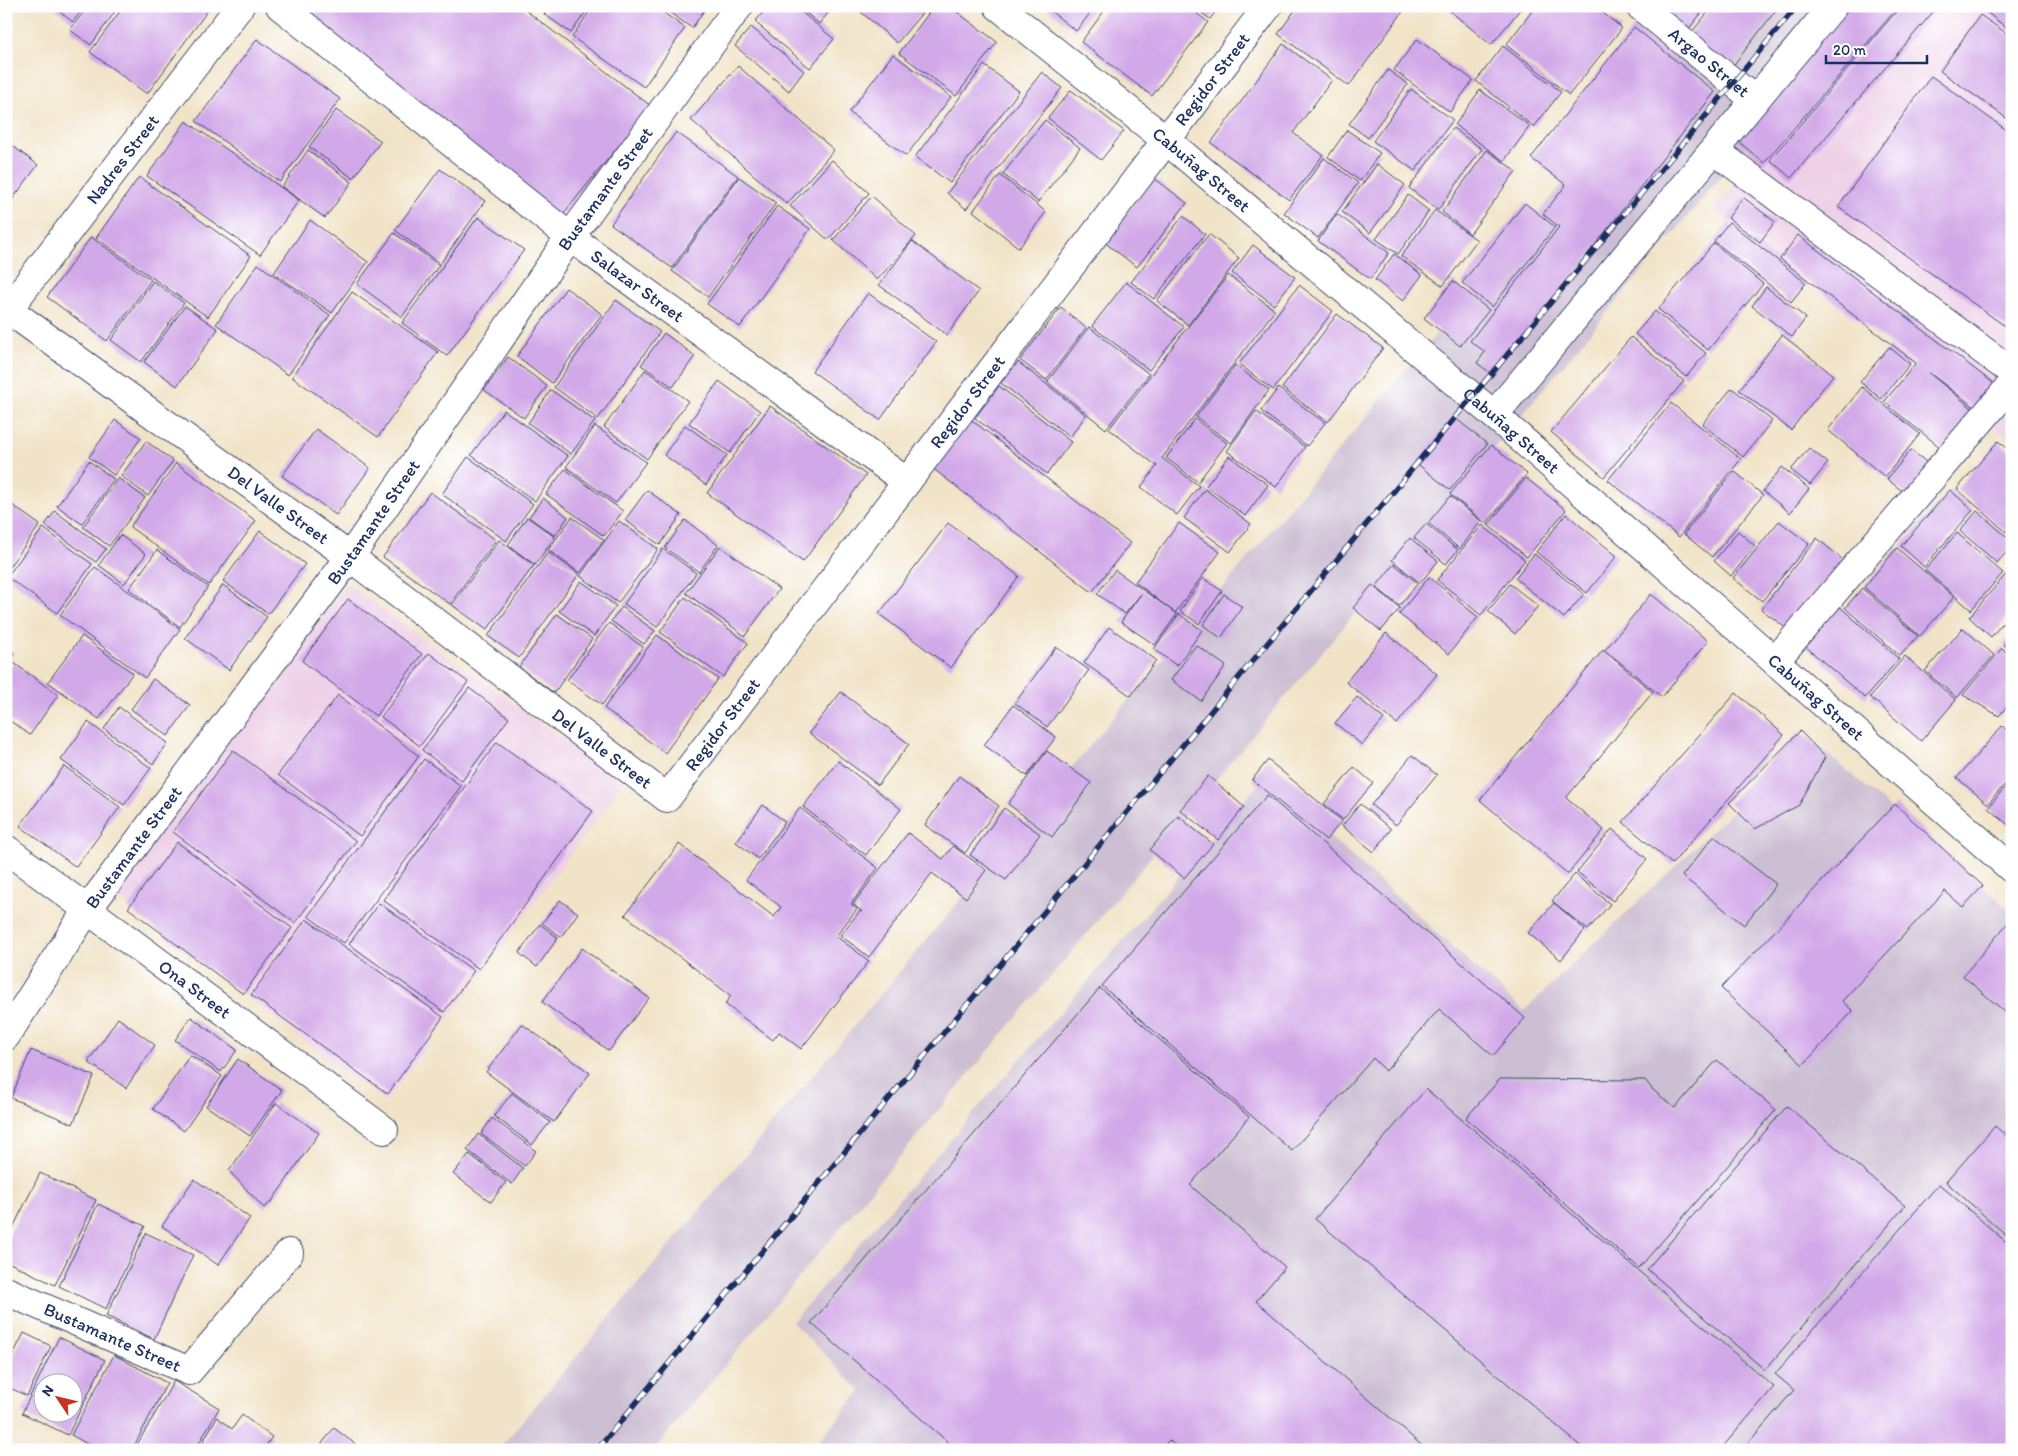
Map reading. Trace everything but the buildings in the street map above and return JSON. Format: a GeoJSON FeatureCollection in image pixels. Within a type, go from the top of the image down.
{"type":"FeatureCollection","features":[{"type":"Feature","properties":{"kind":"street","name":"Nadres Street"},"geometry":{"type":"LineString","coordinates":[[7,310],[240,6]]}},
{"type":"Feature","properties":{"kind":"street","name":"Salazar Street"},"geometry":{"type":"LineString","coordinates":[[280,6],[570,237],[907,482]]}},
{"type":"Feature","properties":{"kind":"street","name":"Bustamante Street"},"geometry":{"type":"LineString","coordinates":[[6,1036],[86,910],[350,557],[570,237],[739,6]]}},
{"type":"Feature","properties":{"kind":"street","name":"Cabuñag Street"},"geometry":{"type":"LineString","coordinates":[[998,6],[1166,140],[1494,415],[2012,869]]}},
{"type":"Feature","properties":{"kind":"street","name":"Regidor Street"},"geometry":{"type":"LineString","coordinates":[[667,798],[1268,6]]}},
{"type":"Feature","properties":{"kind":"street","name":"Argao Street"},"geometry":{"type":"LineString","coordinates":[[1640,6],[1755,100]]}},
{"type":"Feature","properties":{"kind":"street"},"geometry":{"type":"LineString","coordinates":[[1494,415],[1833,6]]}},
{"type":"Feature","properties":{"kind":"street"},"geometry":{"type":"LineString","coordinates":[[1714,150],[2012,372]]}},
{"type":"Feature","properties":{"kind":"street","name":"Del Valle Street"},"geometry":{"type":"LineString","coordinates":[[7,310],[350,557],[667,798]]}},
{"type":"Feature","properties":{"kind":"street"},"geometry":{"type":"LineString","coordinates":[[1775,661],[2012,384]]}},
{"type":"Feature","properties":{"kind":"street","name":"Ona Street"},"geometry":{"type":"LineString","coordinates":[[6,849],[384,1130]]}},
{"type":"Feature","properties":{"kind":"street","name":"Bustamante Street"},"geometry":{"type":"LineString","coordinates":[[6,1291],[188,1371],[289,1253]]}},
{"type":"Feature","properties":{"kind":"shaded area"},"geometry":{"type":"Polygon","coordinates":[[[1712,6],[1864,6],[654,1450],[498,1450],[1712,6]]]}},
{"type":"Feature","properties":{"kind":"shaded area"},"geometry":{"type":"Polygon","coordinates":[[[1889,6],[2012,6],[2012,441],[1713,209],[1889,6]]]}},
{"type":"Feature","properties":{"kind":"shaded area"},"geometry":{"type":"Polygon","coordinates":[[[347,584],[623,783],[385,1103],[104,886],[347,584]]]}},
{"type":"Feature","properties":{"kind":"shaded area"},"geometry":{"type":"Polygon","coordinates":[[[1809,738],[2012,912],[2012,1450],[811,1450],[861,1391],[792,1322],[1264,778],[1524,1011],[1809,738]]]}},
{"type":"Feature","properties":{"kind":"railway"},"geometry":{"type":"LineString","coordinates":[[597,1450],[1797,6]]}}]}
